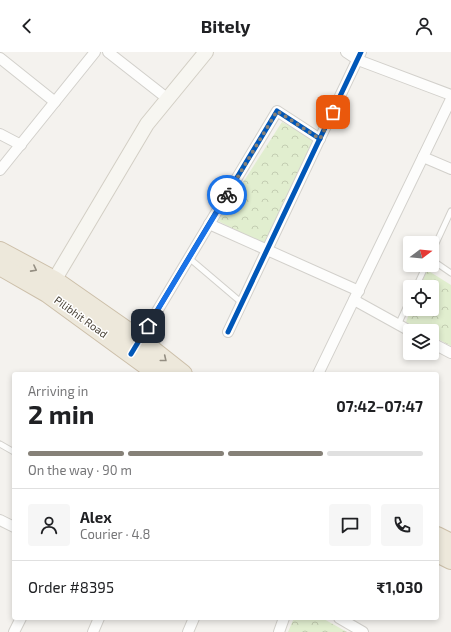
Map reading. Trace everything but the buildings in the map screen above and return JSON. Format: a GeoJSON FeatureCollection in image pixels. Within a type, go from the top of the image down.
{"type":"FeatureCollection","features":[{"type":"Feature","properties":{"kind":"highway"},"geometry":{"type":"LineString","coordinates":[[0,251],[51,286]]}},
{"type":"Feature","properties":{"kind":"highway","name":"Pilibhit Road"},"geometry":{"type":"LineString","coordinates":[[0,266],[51,286],[136,347],[156,372]]}},
{"type":"Feature","properties":{"kind":"highway"},"geometry":{"type":"LineString","coordinates":[[136,347],[180,372]]}},
{"type":"Feature","properties":{"kind":"highway"},"geometry":{"type":"LineString","coordinates":[[439,537],[451,543]]}},
{"type":"Feature","properties":{"kind":"highway"},"geometry":{"type":"LineString","coordinates":[[439,554],[451,560]]}},
{"type":"Feature","properties":{"kind":"street"},"geometry":{"type":"LineString","coordinates":[[0,170],[95,52]]}},
{"type":"Feature","properties":{"kind":"street"},"geometry":{"type":"LineString","coordinates":[[108,52],[168,99]]}},
{"type":"Feature","properties":{"kind":"street"},"geometry":{"type":"LineString","coordinates":[[51,286],[147,124],[206,52]]}},
{"type":"Feature","properties":{"kind":"street"},"geometry":{"type":"LineString","coordinates":[[319,372],[451,97],[360,56],[346,52]]}},
{"type":"Feature","properties":{"kind":"street"},"geometry":{"type":"LineString","coordinates":[[228,332],[360,56]]}},
{"type":"Feature","properties":{"kind":"street"},"geometry":{"type":"LineString","coordinates":[[0,58],[55,102]]}},
{"type":"Feature","properties":{"kind":"street"},"geometry":{"type":"LineString","coordinates":[[136,347],[277,111],[320,139]]}},
{"type":"Feature","properties":{"kind":"street"},"geometry":{"type":"LineString","coordinates":[[0,134],[21,144]]}},
{"type":"Feature","properties":{"kind":"street"},"geometry":{"type":"LineString","coordinates":[[423,157],[451,169]]}},
{"type":"Feature","properties":{"kind":"street"},"geometry":{"type":"LineString","coordinates":[[209,224],[359,291]]}},
{"type":"Feature","properties":{"kind":"street"},"geometry":{"type":"LineString","coordinates":[[354,300],[403,328]]}},
{"type":"Feature","properties":{"kind":"street"},"geometry":{"type":"LineString","coordinates":[[439,347],[451,354]]}},
{"type":"Feature","properties":{"kind":"street"},"geometry":{"type":"LineString","coordinates":[[0,520],[12,526]]}},
{"type":"Feature","properties":{"kind":"street"},"geometry":{"type":"LineString","coordinates":[[14,632],[20,620]]}},
{"type":"Feature","properties":{"kind":"street"},"geometry":{"type":"LineString","coordinates":[[93,632],[98,620]]}},
{"type":"Feature","properties":{"kind":"street"},"geometry":{"type":"LineString","coordinates":[[188,632],[193,620]]}},
{"type":"Feature","properties":{"kind":"street"},"geometry":{"type":"LineString","coordinates":[[279,632],[283,620]]}},
{"type":"Feature","properties":{"kind":"street"},"geometry":{"type":"LineString","coordinates":[[342,620],[363,632]]}},
{"type":"Feature","properties":{"kind":"lane"},"geometry":{"type":"LineString","coordinates":[[439,237],[450,214]]}},
{"type":"Feature","properties":{"kind":"lane"},"geometry":{"type":"LineString","coordinates":[[189,258],[242,303]]}},
{"type":"Feature","properties":{"kind":"lane"},"geometry":{"type":"LineString","coordinates":[[439,265],[451,273]]}},
{"type":"Feature","properties":{"kind":"lane"},"geometry":{"type":"LineString","coordinates":[[398,325],[403,314]]}},
{"type":"Feature","properties":{"kind":"lane"},"geometry":{"type":"LineString","coordinates":[[0,444],[12,451]]}},
{"type":"Feature","properties":{"kind":"green space"},"geometry":{"type":"Polygon","coordinates":[[[282,122],[315,140],[264,244],[218,221],[282,122]]]}},
{"type":"Feature","properties":{"kind":"green space"},"geometry":{"type":"Polygon","coordinates":[[[426,272],[430,272],[451,285],[451,346],[439,340],[439,324],[410,324],[406,322],[408,316],[439,316],[439,280],[423,280],[426,272]]]}},
{"type":"Feature","properties":{"kind":"green space"},"geometry":{"type":"Polygon","coordinates":[[[293,620],[326,620],[347,632],[288,632],[293,620]]]}},
{"type":"Feature","properties":{"kind":"cycle path"},"geometry":{"type":"LineString","coordinates":[[228,332],[361,52]]}},
{"type":"Feature","properties":{"kind":"cycle path"},"geometry":{"type":"LineString","coordinates":[[131,354],[277,111],[320,139]]}},
{"type":"Feature","properties":{"kind":"way so far"},"geometry":{"type":"LineString","coordinates":[[227,195],[277,111],[320,139],[333,112]]}},
{"type":"Feature","properties":{"kind":"route"},"geometry":{"type":"LineString","coordinates":[[148,326],[227,195]]}}]}
